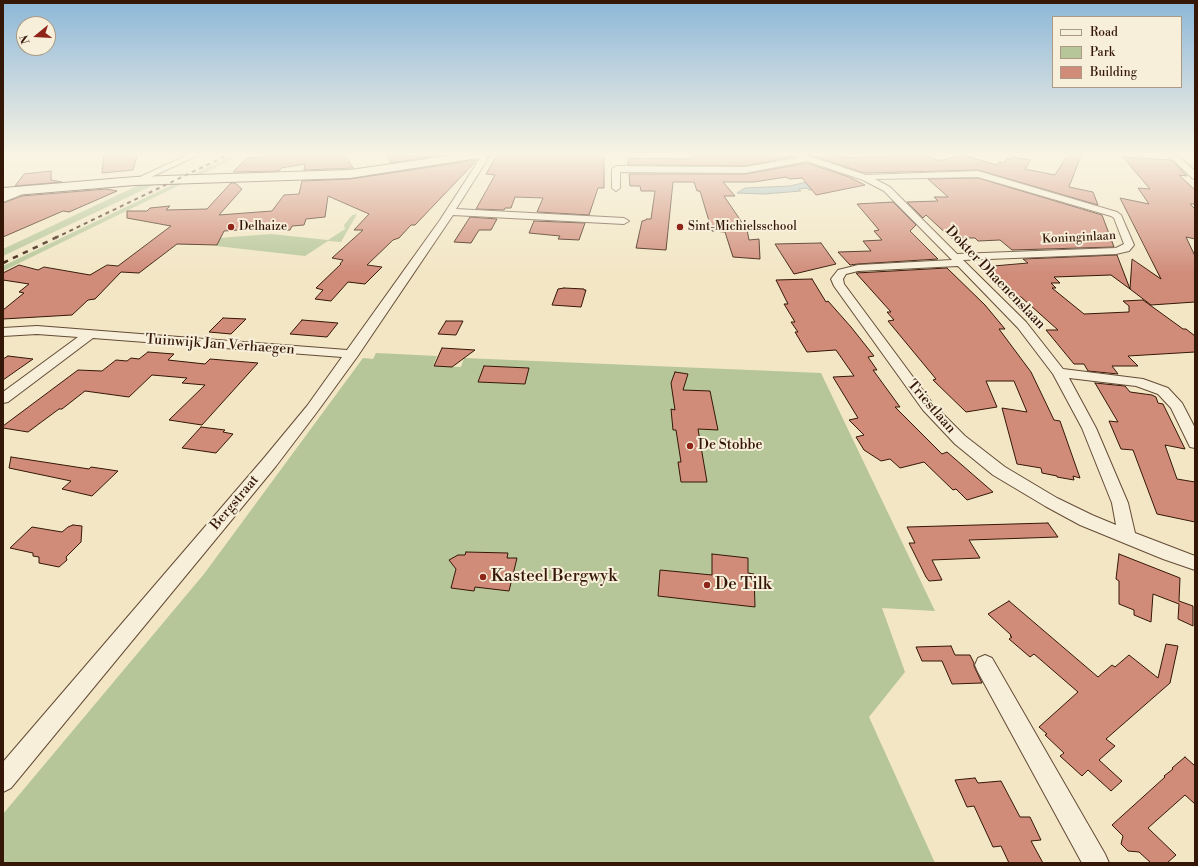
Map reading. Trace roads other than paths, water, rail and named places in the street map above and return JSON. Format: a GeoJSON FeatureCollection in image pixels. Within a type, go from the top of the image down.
{"type":"FeatureCollection","features":[{"type":"Feature","properties":{"kind":"street","name":"Bergstraat"},"geometry":{"type":"LineString","coordinates":[[3,780],[270,462],[312,409],[352,354],[462,193]]}},
{"type":"Feature","properties":{"kind":"street","name":"Dokter Dhaenenslaan"},"geometry":{"type":"LineString","coordinates":[[891,193],[1022,325],[1059,373],[1089,428],[1098,449],[1120,503],[1127,536]]}},
{"type":"Feature","properties":{"kind":"street","name":"Koninginlaan"},"geometry":{"type":"LineString","coordinates":[[958,260],[1116,251],[1125,249],[1129,244],[1118,217],[1114,214],[1046,193]]}},
{"type":"Feature","properties":{"kind":"street"},"geometry":{"type":"LineString","coordinates":[[450,212],[624,221]]}},
{"type":"Feature","properties":{"kind":"street","name":"Triestlaan"},"geometry":{"type":"LineString","coordinates":[[958,260],[858,268],[842,272],[837,279],[838,284],[928,407],[960,440],[999,471],[1051,502],[1086,520],[1195,563]]}},
{"type":"Feature","properties":{"kind":"street","name":"Tuinwijk Jan Verhaegen"},"geometry":{"type":"LineString","coordinates":[[3,332],[37,330],[352,354]]}},
{"type":"Feature","properties":{"kind":"street"},"geometry":{"type":"LineString","coordinates":[[3,399],[88,335]]}},
{"type":"Feature","properties":{"kind":"street"},"geometry":{"type":"LineString","coordinates":[[1059,373],[1138,382],[1163,391],[1177,406],[1195,443]]}},
{"type":"Feature","properties":{"kind":"street"},"geometry":{"type":"LineString","coordinates":[[985,665],[1096,863]]}},
{"type":"Feature","properties":{"kind":"railway"},"geometry":{"type":"LineString","coordinates":[[55,238],[148,193]]}},
{"type":"Feature","properties":{"kind":"railway"},"geometry":{"type":"LineString","coordinates":[[3,263],[57,237]]}},
{"type":"Feature","properties":{"kind":"place","name":"Delhaize"},"geometry":{"type":"Point","coordinates":[231,227]}},
{"type":"Feature","properties":{"kind":"place","name":"Sint-Michielsschool"},"geometry":{"type":"Point","coordinates":[680,227]}},
{"type":"Feature","properties":{"kind":"place","name":"De Stobbe"},"geometry":{"type":"Point","coordinates":[690,446]}},
{"type":"Feature","properties":{"kind":"place","name":"Kasteel Bergwyk"},"geometry":{"type":"Point","coordinates":[483,577]}},
{"type":"Feature","properties":{"kind":"place","name":"De Tilk"},"geometry":{"type":"Point","coordinates":[707,585]}}]}
